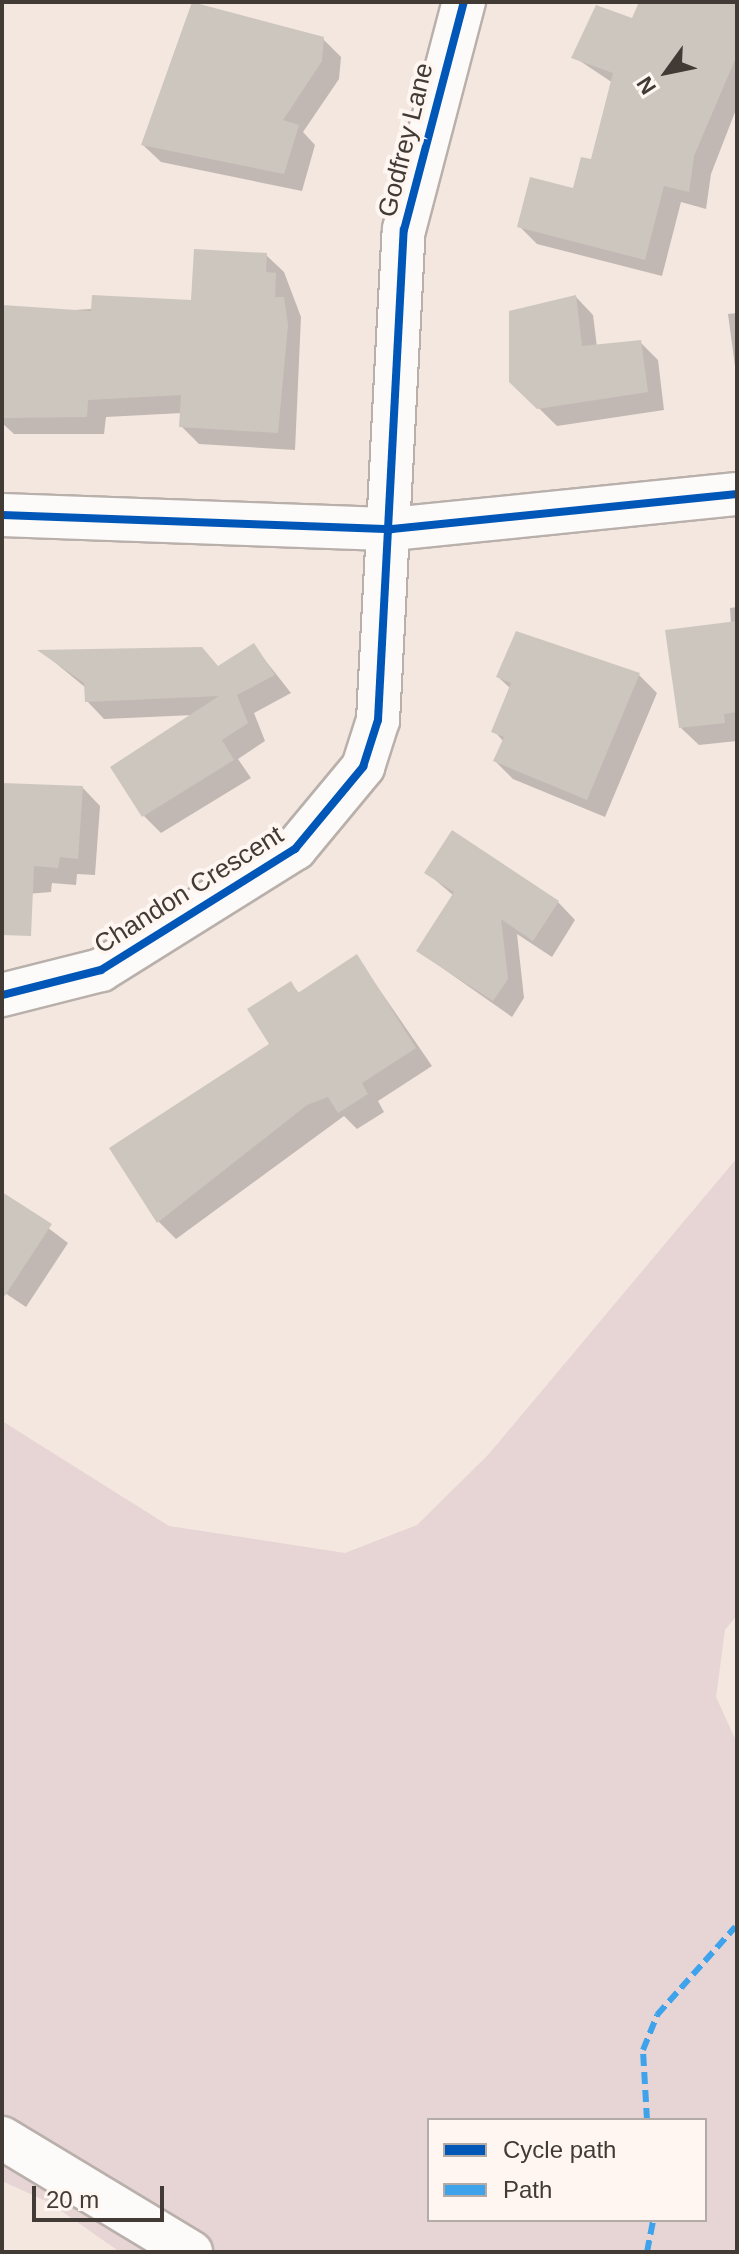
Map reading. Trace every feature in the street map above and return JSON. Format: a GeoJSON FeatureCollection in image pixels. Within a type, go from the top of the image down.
{"type":"FeatureCollection","features":[{"type":"Feature","properties":{"kind":"street","name":"Godfrey Lane"},"geometry":{"type":"LineString","coordinates":[[392,529],[404,230],[464,2]]}},
{"type":"Feature","properties":{"kind":"street"},"geometry":{"type":"LineString","coordinates":[[2,515],[392,529],[737,494]]}},
{"type":"Feature","properties":{"kind":"street","name":"Chandon Crescent"},"geometry":{"type":"LineString","coordinates":[[2,995],[101,970],[295,849],[336,806],[363,767],[378,720],[392,529]]}},
{"type":"Feature","properties":{"kind":"street"},"geometry":{"type":"LineString","coordinates":[[2,2138],[191,2252]]}},
{"type":"Feature","properties":{"kind":"shaded area"},"geometry":{"type":"Polygon","coordinates":[[[737,1158],[737,1615],[725,1630],[716,1697],[737,1743],[737,2252],[120,2252],[50,2203],[2,2181],[2,1421],[169,1526],[345,1553],[417,1525],[488,1455],[737,1158]]]}},
{"type":"Feature","properties":{"kind":"building"},"geometry":{"type":"Polygon","coordinates":[[[192,2],[324,37],[322,61],[283,120],[299,125],[284,174],[141,145],[192,2]]]}},
{"type":"Feature","properties":{"kind":"building"},"geometry":{"type":"Polygon","coordinates":[[[639,2],[737,2],[737,55],[694,156],[689,192],[664,186],[645,260],[517,227],[530,177],[573,188],[581,157],[591,159],[613,73],[571,58],[596,5],[632,18],[639,2]]]}},
{"type":"Feature","properties":{"kind":"building"},"geometry":{"type":"Polygon","coordinates":[[[194,249],[267,253],[266,272],[276,273],[275,297],[284,297],[288,325],[278,433],[179,427],[181,395],[88,400],[87,417],[2,418],[2,305],[91,311],[92,295],[191,300],[194,249]]]}},
{"type":"Feature","properties":{"kind":"building"},"geometry":{"type":"Polygon","coordinates":[[[576,295],[582,346],[641,340],[648,392],[537,409],[509,382],[509,311],[576,295]]]}},
{"type":"Feature","properties":{"kind":"building"},"geometry":{"type":"Polygon","coordinates":[[[737,621],[737,712],[724,714],[725,723],[679,728],[665,630],[737,621]]]}},
{"type":"Feature","properties":{"kind":"building"},"geometry":{"type":"Polygon","coordinates":[[[516,631],[640,673],[587,800],[493,761],[504,737],[491,732],[511,683],[496,677],[516,631]]]}},
{"type":"Feature","properties":{"kind":"building"},"geometry":{"type":"Polygon","coordinates":[[[254,643],[275,675],[237,695],[248,723],[222,740],[234,760],[142,817],[110,767],[219,696],[85,702],[84,683],[37,650],[202,647],[218,666],[254,643]]]}},
{"type":"Feature","properties":{"kind":"building"},"geometry":{"type":"Polygon","coordinates":[[[2,783],[83,786],[78,859],[60,857],[58,868],[34,866],[31,936],[2,935],[2,783]]]}},
{"type":"Feature","properties":{"kind":"building"},"geometry":{"type":"Polygon","coordinates":[[[452,830],[559,901],[533,941],[501,919],[508,979],[493,1001],[416,951],[454,892],[424,873],[452,830]]]}},
{"type":"Feature","properties":{"kind":"building"},"geometry":{"type":"Polygon","coordinates":[[[357,954],[416,1048],[362,1083],[368,1094],[338,1113],[328,1097],[307,1105],[157,1223],[109,1148],[269,1044],[247,1009],[291,981],[298,993],[357,954]]]}},
{"type":"Feature","properties":{"kind":"building"},"geometry":{"type":"Polygon","coordinates":[[[2,1192],[52,1224],[2,1300],[2,1192]]]}},
{"type":"Feature","properties":{"kind":"marked path"},"geometry":{"type":"LineString","coordinates":[[647,2118],[643,2050],[657,2015],[735,1927]]}},
{"type":"Feature","properties":{"kind":"marked path"},"geometry":{"type":"LineString","coordinates":[[647,2252],[653,2222]]}},
{"type":"Feature","properties":{"kind":"cycle path"},"geometry":{"type":"LineString","coordinates":[[2,995],[101,970],[295,849],[363,767],[378,720],[404,230],[464,2]]}},
{"type":"Feature","properties":{"kind":"cycle path"},"geometry":{"type":"LineString","coordinates":[[2,515],[392,529],[737,494]]}}]}
